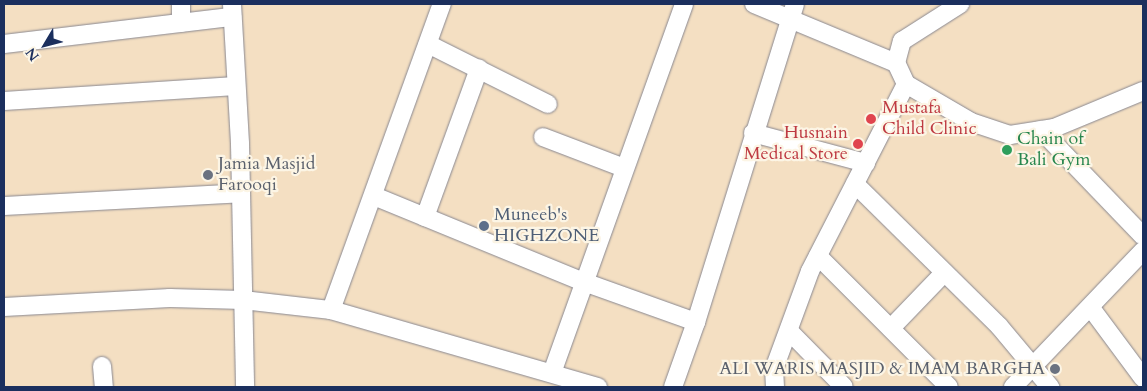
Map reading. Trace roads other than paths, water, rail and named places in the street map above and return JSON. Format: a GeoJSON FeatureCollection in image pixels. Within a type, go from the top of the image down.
{"type":"FeatureCollection","features":[{"type":"Feature","properties":{"kind":"street"},"geometry":{"type":"LineString","coordinates":[[181,4],[181,23]]}},
{"type":"Feature","properties":{"kind":"street"},"geometry":{"type":"LineString","coordinates":[[331,310],[374,196],[442,4]]}},
{"type":"Feature","properties":{"kind":"street"},"geometry":{"type":"LineString","coordinates":[[552,373],[684,4]]}},
{"type":"Feature","properties":{"kind":"street"},"geometry":{"type":"LineString","coordinates":[[754,4],[793,11],[896,62],[906,84],[971,122],[1010,135],[1054,128],[1143,91]]}},
{"type":"Feature","properties":{"kind":"street"},"geometry":{"type":"LineString","coordinates":[[896,62],[902,41],[935,9],[960,4]]}},
{"type":"Feature","properties":{"kind":"street"},"geometry":{"type":"LineString","coordinates":[[4,44],[181,23],[232,10],[241,194],[246,387]]}},
{"type":"Feature","properties":{"kind":"street"},"geometry":{"type":"LineString","coordinates":[[673,387],[696,322],[753,133],[793,11]]}},
{"type":"Feature","properties":{"kind":"street"},"geometry":{"type":"LineString","coordinates":[[428,44],[548,104]]}},
{"type":"Feature","properties":{"kind":"street"},"geometry":{"type":"LineString","coordinates":[[425,217],[479,69]]}},
{"type":"Feature","properties":{"kind":"street"},"geometry":{"type":"LineString","coordinates":[[775,387],[774,369],[818,256],[906,84]]}},
{"type":"Feature","properties":{"kind":"street"},"geometry":{"type":"LineString","coordinates":[[4,101],[236,86]]}},
{"type":"Feature","properties":{"kind":"street"},"geometry":{"type":"LineString","coordinates":[[1041,130],[1143,236]]}},
{"type":"Feature","properties":{"kind":"street"},"geometry":{"type":"LineString","coordinates":[[753,133],[866,163]]}},
{"type":"Feature","properties":{"kind":"street"},"geometry":{"type":"LineString","coordinates":[[543,137],[624,168]]}},
{"type":"Feature","properties":{"kind":"street"},"geometry":{"type":"LineString","coordinates":[[855,184],[999,326],[1050,387]]}},
{"type":"Feature","properties":{"kind":"street"},"geometry":{"type":"LineString","coordinates":[[4,206],[241,194]]}},
{"type":"Feature","properties":{"kind":"street"},"geometry":{"type":"LineString","coordinates":[[374,196],[584,282],[696,322]]}},
{"type":"Feature","properties":{"kind":"street"},"geometry":{"type":"LineString","coordinates":[[1014,387],[1143,251]]}},
{"type":"Feature","properties":{"kind":"street"},"geometry":{"type":"LineString","coordinates":[[818,256],[949,387]]}},
{"type":"Feature","properties":{"kind":"street"},"geometry":{"type":"LineString","coordinates":[[891,328],[944,273]]}},
{"type":"Feature","properties":{"kind":"street"},"geometry":{"type":"LineString","coordinates":[[4,307],[170,298],[243,300],[331,310],[598,387]]}},
{"type":"Feature","properties":{"kind":"street"},"geometry":{"type":"LineString","coordinates":[[1091,308],[1143,378]]}},
{"type":"Feature","properties":{"kind":"street"},"geometry":{"type":"LineString","coordinates":[[789,331],[844,387]]}},
{"type":"Feature","properties":{"kind":"street"},"geometry":{"type":"LineString","coordinates":[[102,366],[104,387]]}},
{"type":"Feature","properties":{"kind":"place","name":"Mustafa Child Clinic"},"geometry":{"type":"Point","coordinates":[871,119]}},
{"type":"Feature","properties":{"kind":"place","name":"Husnain Medical Store"},"geometry":{"type":"Point","coordinates":[858,144]}},
{"type":"Feature","properties":{"kind":"place","name":"Chain of Bali Gym"},"geometry":{"type":"Point","coordinates":[1007,150]}},
{"type":"Feature","properties":{"kind":"place","name":"Jamia Masjid Farooqi"},"geometry":{"type":"Point","coordinates":[208,175]}},
{"type":"Feature","properties":{"kind":"place","name":"Muneeb's HIGHZONE"},"geometry":{"type":"Point","coordinates":[484,226]}},
{"type":"Feature","properties":{"kind":"place","name":"ALI WARIS MASJID & IMAM BARGHA"},"geometry":{"type":"Point","coordinates":[1055,369]}}]}
